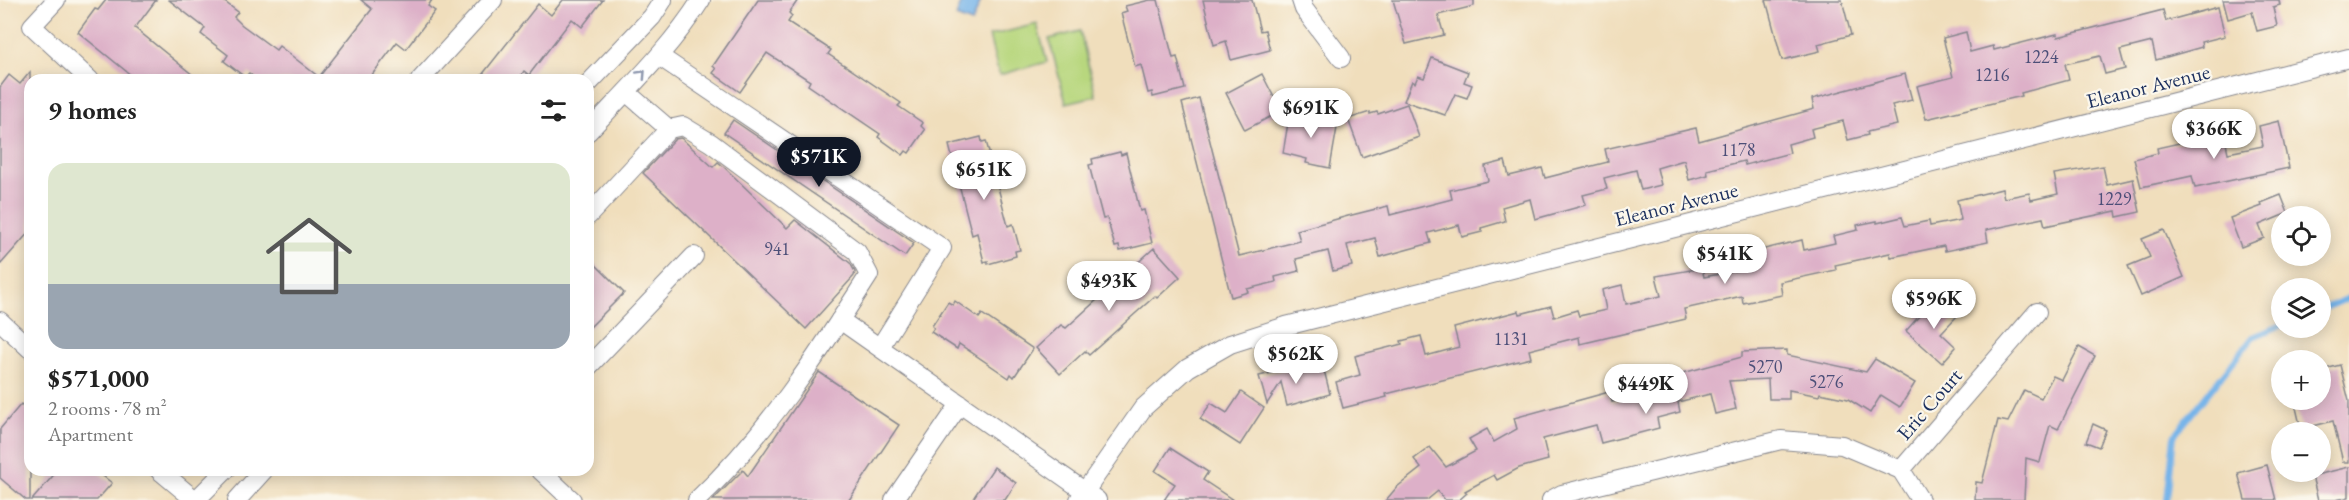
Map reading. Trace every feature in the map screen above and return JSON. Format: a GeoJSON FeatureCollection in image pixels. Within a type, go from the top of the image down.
{"type":"FeatureCollection","features":[{"type":"Feature","properties":{"kind":"street"},"geometry":{"type":"LineString","coordinates":[[56,0],[32,26],[84,74]]}},
{"type":"Feature","properties":{"kind":"street"},"geometry":{"type":"LineString","coordinates":[[425,74],[493,0]]}},
{"type":"Feature","properties":{"kind":"street"},"geometry":{"type":"LineString","coordinates":[[594,78],[652,17],[663,0]]}},
{"type":"Feature","properties":{"kind":"street"},"geometry":{"type":"LineString","coordinates":[[594,126],[659,56],[689,19],[701,0]]}},
{"type":"Feature","properties":{"kind":"street"},"geometry":{"type":"LineString","coordinates":[[1301,0],[1304,9],[1341,58]]}},
{"type":"Feature","properties":{"kind":"street"},"geometry":{"type":"LineString","coordinates":[[659,56],[942,248],[880,347]]}},
{"type":"Feature","properties":{"kind":"street","name":"Eleanor Avenue"},"geometry":{"type":"LineString","coordinates":[[1087,497],[1143,408],[1188,368],[1230,344],[1298,323],[2349,58]]}},
{"type":"Feature","properties":{"kind":"street"},"geometry":{"type":"LineString","coordinates":[[626,92],[669,129]]}},
{"type":"Feature","properties":{"kind":"street"},"geometry":{"type":"LineString","coordinates":[[594,210],[669,129],[682,126],[711,143],[857,252],[869,275],[769,422],[741,456],[697,500]]}},
{"type":"Feature","properties":{"kind":"street"},"geometry":{"type":"LineString","coordinates":[[594,361],[694,256]]}},
{"type":"Feature","properties":{"kind":"street","name":"Eric Court"},"geometry":{"type":"LineString","coordinates":[[1901,470],[2037,312]]}},
{"type":"Feature","properties":{"kind":"street"},"geometry":{"type":"LineString","coordinates":[[840,320],[1087,497]]}},
{"type":"Feature","properties":{"kind":"street"},"geometry":{"type":"LineString","coordinates":[[0,321],[24,343]]}},
{"type":"Feature","properties":{"kind":"street"},"geometry":{"type":"LineString","coordinates":[[894,500],[960,404]]}},
{"type":"Feature","properties":{"kind":"street"},"geometry":{"type":"LineString","coordinates":[[1551,500],[1562,495],[1781,440],[1842,445],[1901,470],[1920,500]]}},
{"type":"Feature","properties":{"kind":"street"},"geometry":{"type":"LineString","coordinates":[[166,476],[196,500],[220,476]]}},
{"type":"Feature","properties":{"kind":"street"},"geometry":{"type":"LineString","coordinates":[[237,500],[259,476]]}},
{"type":"Feature","properties":{"kind":"street"},"geometry":{"type":"LineString","coordinates":[[546,476],[572,500]]}},
{"type":"Feature","properties":{"kind":"green space"},"geometry":{"type":"Polygon","coordinates":[[[1037,24],[1047,62],[999,75],[989,36],[1037,24]]]}},
{"type":"Feature","properties":{"kind":"green space"},"geometry":{"type":"Polygon","coordinates":[[[1080,31],[1096,96],[1066,103],[1049,39],[1080,31]]]}},
{"type":"Feature","properties":{"kind":"water"},"geometry":{"type":"Polygon","coordinates":[[[962,0],[981,0],[972,23],[956,17],[962,0]]]}},
{"type":"Feature","properties":{"kind":"building"},"geometry":{"type":"Polygon","coordinates":[[[106,0],[156,0],[135,28],[192,74],[130,74],[78,32],[95,9],[98,10],[106,0]]]}},
{"type":"Feature","properties":{"kind":"building"},"geometry":{"type":"Polygon","coordinates":[[[169,0],[222,0],[238,12],[234,17],[242,25],[276,50],[279,46],[315,74],[241,74],[224,61],[228,55],[201,34],[205,28],[169,0]]]}},
{"type":"Feature","properties":{"kind":"building"},"geometry":{"type":"Polygon","coordinates":[[[361,0],[432,0],[428,6],[435,11],[406,49],[397,42],[373,74],[321,74],[372,9],[361,0]]]}},
{"type":"Feature","properties":{"kind":"building"},"geometry":{"type":"Polygon","coordinates":[[[563,0],[603,0],[582,27],[572,19],[530,74],[524,71],[522,74],[483,74],[538,4],[551,15],[563,0]]]}},
{"type":"Feature","properties":{"kind":"building"},"geometry":{"type":"Polygon","coordinates":[[[758,0],[798,0],[789,13],[792,16],[788,22],[831,50],[828,54],[901,103],[898,106],[923,123],[921,126],[925,130],[909,153],[906,151],[903,155],[878,137],[880,134],[808,85],[810,81],[767,53],[740,92],[713,73],[716,69],[713,66],[758,0]]]}},
{"type":"Feature","properties":{"kind":"building"},"geometry":{"type":"Polygon","coordinates":[[[1158,0],[1173,58],[1177,57],[1185,89],[1153,97],[1152,92],[1148,93],[1141,65],[1135,67],[1121,13],[1127,11],[1125,6],[1158,0]]]}},
{"type":"Feature","properties":{"kind":"building"},"geometry":{"type":"Polygon","coordinates":[[[1203,0],[1252,0],[1260,31],[1265,30],[1270,50],[1231,60],[1226,41],[1214,45],[1203,0]]]}},
{"type":"Feature","properties":{"kind":"building"},"geometry":{"type":"Polygon","coordinates":[[[1393,0],[1474,0],[1474,6],[1438,15],[1444,35],[1406,44],[1393,0]]]}},
{"type":"Feature","properties":{"kind":"building"},"geometry":{"type":"Polygon","coordinates":[[[1766,0],[1842,0],[1851,35],[1818,44],[1820,51],[1782,60],[1766,0]]]}},
{"type":"Feature","properties":{"kind":"building"},"geometry":{"type":"Polygon","coordinates":[[[2223,0],[2279,0],[2280,5],[2273,7],[2277,26],[2257,31],[2252,12],[2228,19],[2223,0]]]}},
{"type":"Feature","properties":{"kind":"building"},"geometry":{"type":"Polygon","coordinates":[[[2218,7],[2225,36],[2201,42],[2202,47],[2156,60],[2152,42],[2120,50],[2125,69],[2105,74],[2100,56],[2065,64],[2069,80],[2021,93],[2022,96],[1926,119],[1917,86],[1953,77],[1943,38],[1966,32],[1970,52],[1993,46],[1994,50],[2057,34],[2058,37],[2163,10],[2166,21],[2218,7]]]}},
{"type":"Feature","properties":{"kind":"building"},"geometry":{"type":"Polygon","coordinates":[[[1432,58],[1468,72],[1464,82],[1472,85],[1467,98],[1455,94],[1445,115],[1404,101],[1412,81],[1415,83],[1418,76],[1424,78],[1432,58]]]}},
{"type":"Feature","properties":{"kind":"building"},"geometry":{"type":"Polygon","coordinates":[[[1262,74],[1281,111],[1245,130],[1226,93],[1262,74]]]}},
{"type":"Feature","properties":{"kind":"building"},"geometry":{"type":"Polygon","coordinates":[[[1905,74],[1912,100],[1892,105],[1897,125],[1867,132],[1868,135],[1848,140],[1843,121],[1811,129],[1813,137],[1788,144],[1790,153],[1745,165],[1744,161],[1707,170],[1708,175],[1689,180],[1684,160],[1657,168],[1661,185],[1641,190],[1636,170],[1604,178],[1607,189],[1583,195],[1586,205],[1535,219],[1530,199],[1502,207],[1505,221],[1481,228],[1482,232],[1462,237],[1459,225],[1428,233],[1431,243],[1380,257],[1375,238],[1347,245],[1352,266],[1333,271],[1328,251],[1296,259],[1299,271],[1275,277],[1276,282],[1247,289],[1248,292],[1231,297],[1182,103],[1199,98],[1239,256],[1300,241],[1297,230],[1348,216],[1388,206],[1390,215],[1452,199],[1450,190],[1488,181],[1485,166],[1505,161],[1509,176],[1542,168],[1545,178],[1608,162],[1605,149],[1696,128],[1699,141],[1814,109],[1812,99],[1905,74]]]}},
{"type":"Feature","properties":{"kind":"building"},"geometry":{"type":"Polygon","coordinates":[[[9,75],[20,84],[24,79],[24,238],[0,265],[0,87],[9,75]]]}},
{"type":"Feature","properties":{"kind":"building"},"geometry":{"type":"Polygon","coordinates":[[[1407,104],[1419,137],[1362,157],[1348,119],[1370,112],[1370,114],[1377,112],[1378,114],[1407,104]]]}},
{"type":"Feature","properties":{"kind":"building"},"geometry":{"type":"Polygon","coordinates":[[[1290,111],[1312,115],[1311,118],[1338,122],[1330,168],[1306,163],[1307,159],[1283,153],[1290,111]]]}},
{"type":"Feature","properties":{"kind":"building"},"geometry":{"type":"Polygon","coordinates":[[[733,120],[914,243],[905,256],[724,133],[733,120]]]}},
{"type":"Feature","properties":{"kind":"building"},"geometry":{"type":"Polygon","coordinates":[[[2279,121],[2289,168],[2195,188],[2192,176],[2141,187],[2134,159],[2158,153],[2157,148],[2224,133],[2228,153],[2263,146],[2259,126],[2279,121]]]}},
{"type":"Feature","properties":{"kind":"building"},"geometry":{"type":"Polygon","coordinates":[[[981,137],[982,142],[986,141],[1008,226],[1013,224],[1020,250],[1015,251],[1016,256],[988,264],[988,261],[984,262],[977,233],[972,235],[949,145],[981,137]]]}},
{"type":"Feature","properties":{"kind":"building"},"geometry":{"type":"Polygon","coordinates":[[[681,138],[713,167],[718,162],[724,167],[787,228],[795,220],[850,263],[855,272],[854,276],[806,329],[643,173],[675,139],[681,138]]]}},
{"type":"Feature","properties":{"kind":"building"},"geometry":{"type":"Polygon","coordinates":[[[1120,152],[1121,155],[1126,153],[1140,211],[1144,210],[1152,243],[1120,251],[1119,246],[1115,247],[1107,218],[1103,219],[1089,165],[1093,164],[1092,159],[1120,152]]]}},
{"type":"Feature","properties":{"kind":"building"},"geometry":{"type":"Polygon","coordinates":[[[2103,166],[2107,185],[2133,179],[2140,212],[2117,217],[2116,211],[2045,226],[2043,218],[1986,230],[1988,242],[1945,251],[1944,246],[1891,257],[1890,253],[1835,265],[1836,270],[1780,282],[1782,295],[1743,303],[1742,296],[1684,309],[1686,319],[1580,344],[1579,337],[1529,350],[1531,358],[1386,394],[1387,397],[1343,408],[1336,382],[1360,375],[1355,356],[1402,344],[1401,341],[1421,336],[1426,356],[1459,347],[1454,328],[1519,311],[1520,314],[1551,306],[1554,317],[1577,310],[1579,316],[1606,310],[1602,290],[1622,285],[1626,304],[1661,296],[1656,276],[1702,268],[1704,277],[1755,267],[1752,252],[1802,240],[1804,250],[1835,243],[1833,236],[1858,230],[1857,225],[1877,221],[1877,223],[1902,217],[1905,226],[1929,221],[1930,226],[1961,220],[1957,200],[2002,189],[2004,198],[2029,193],[2031,200],[2058,194],[2054,174],[2103,166]]]}},
{"type":"Feature","properties":{"kind":"building"},"geometry":{"type":"Polygon","coordinates":[[[2281,195],[2285,206],[2271,206],[2271,220],[2259,225],[2264,238],[2241,247],[2230,218],[2262,206],[2261,203],[2281,195]]]}},
{"type":"Feature","properties":{"kind":"building"},"geometry":{"type":"Polygon","coordinates":[[[2164,230],[2184,277],[2141,296],[2128,266],[2150,257],[2142,239],[2164,230]]]}},
{"type":"Feature","properties":{"kind":"building"},"geometry":{"type":"Polygon","coordinates":[[[1154,248],[1180,277],[1157,298],[1155,296],[1089,355],[1085,351],[1060,374],[1036,348],[1061,325],[1066,328],[1154,248]]]}},
{"type":"Feature","properties":{"kind":"building"},"geometry":{"type":"Polygon","coordinates":[[[594,263],[624,293],[594,323],[594,263]]]}},
{"type":"Feature","properties":{"kind":"building"},"geometry":{"type":"Polygon","coordinates":[[[1936,297],[1957,316],[1941,333],[1956,347],[1942,363],[1906,331],[1936,297]]]}},
{"type":"Feature","properties":{"kind":"building"},"geometry":{"type":"Polygon","coordinates":[[[955,301],[979,318],[982,314],[1033,349],[1014,377],[1011,374],[1009,378],[959,344],[957,349],[931,332],[934,328],[932,326],[948,302],[953,305],[955,301]]]}},
{"type":"Feature","properties":{"kind":"building"},"geometry":{"type":"Polygon","coordinates":[[[2079,347],[2095,356],[2058,429],[2050,425],[2040,462],[2026,458],[2024,500],[1975,500],[1976,482],[1982,483],[1998,420],[2008,422],[2024,390],[2041,398],[2053,376],[2062,380],[2079,347]]]}},
{"type":"Feature","properties":{"kind":"building"},"geometry":{"type":"Polygon","coordinates":[[[1787,350],[1787,355],[1866,372],[1875,359],[1915,383],[1900,407],[1881,395],[1870,413],[1848,399],[1820,393],[1819,396],[1789,390],[1789,399],[1769,399],[1768,379],[1729,381],[1736,409],[1715,414],[1710,394],[1678,402],[1680,412],[1657,418],[1659,428],[1601,443],[1596,425],[1543,439],[1548,460],[1519,468],[1497,480],[1494,475],[1465,491],[1467,493],[1459,500],[1445,500],[1438,491],[1427,500],[1386,500],[1397,487],[1421,468],[1414,459],[1430,447],[1446,467],[1476,451],[1469,439],[1487,429],[1494,442],[1517,429],[1514,418],[1609,392],[1612,402],[1682,384],[1679,374],[1742,357],[1742,352],[1787,350]]]}},
{"type":"Feature","properties":{"kind":"building"},"geometry":{"type":"Polygon","coordinates":[[[2340,365],[2349,401],[2349,462],[2343,462],[2333,421],[2299,422],[2297,410],[2331,410],[2331,368],[2340,365]]]}},
{"type":"Feature","properties":{"kind":"building"},"geometry":{"type":"Polygon","coordinates":[[[1323,366],[1330,394],[1287,406],[1281,382],[1267,404],[1259,376],[1296,367],[1297,372],[1323,366]]]}},
{"type":"Feature","properties":{"kind":"building"},"geometry":{"type":"Polygon","coordinates":[[[819,372],[899,425],[849,500],[713,500],[743,470],[748,476],[819,372]]]}},
{"type":"Feature","properties":{"kind":"building"},"geometry":{"type":"Polygon","coordinates":[[[1241,392],[1264,408],[1240,445],[1200,419],[1211,403],[1227,413],[1241,392]]]}},
{"type":"Feature","properties":{"kind":"building"},"geometry":{"type":"Polygon","coordinates":[[[21,404],[24,407],[24,476],[30,476],[30,500],[26,500],[0,478],[0,429],[21,404]]]}},
{"type":"Feature","properties":{"kind":"building"},"geometry":{"type":"Polygon","coordinates":[[[2093,424],[2106,430],[2099,447],[2086,442],[2093,424]]]}},
{"type":"Feature","properties":{"kind":"building"},"geometry":{"type":"Polygon","coordinates":[[[1170,448],[1208,472],[1203,480],[1233,500],[1164,500],[1175,484],[1155,471],[1170,448]]]}},
{"type":"Feature","properties":{"kind":"building"},"geometry":{"type":"Polygon","coordinates":[[[2267,465],[2276,500],[2245,500],[2238,473],[2267,465]]]}},
{"type":"Feature","properties":{"kind":"building"},"geometry":{"type":"Polygon","coordinates":[[[994,467],[1016,483],[1005,500],[972,500],[994,467]]]}},
{"type":"Feature","properties":{"kind":"building"},"geometry":{"type":"Polygon","coordinates":[[[2349,467],[2349,497],[2318,500],[2314,482],[2331,482],[2331,471],[2349,467]]]}},
{"type":"Feature","properties":{"kind":"building"},"geometry":{"type":"Polygon","coordinates":[[[53,476],[103,476],[112,483],[97,500],[32,500],[53,476]]]}},
{"type":"Feature","properties":{"kind":"waterway"},"geometry":{"type":"LineString","coordinates":[[2331,305],[2349,298]]}},
{"type":"Feature","properties":{"kind":"waterway"},"geometry":{"type":"LineString","coordinates":[[2167,500],[2174,436],[2253,337],[2271,330]]}}]}
